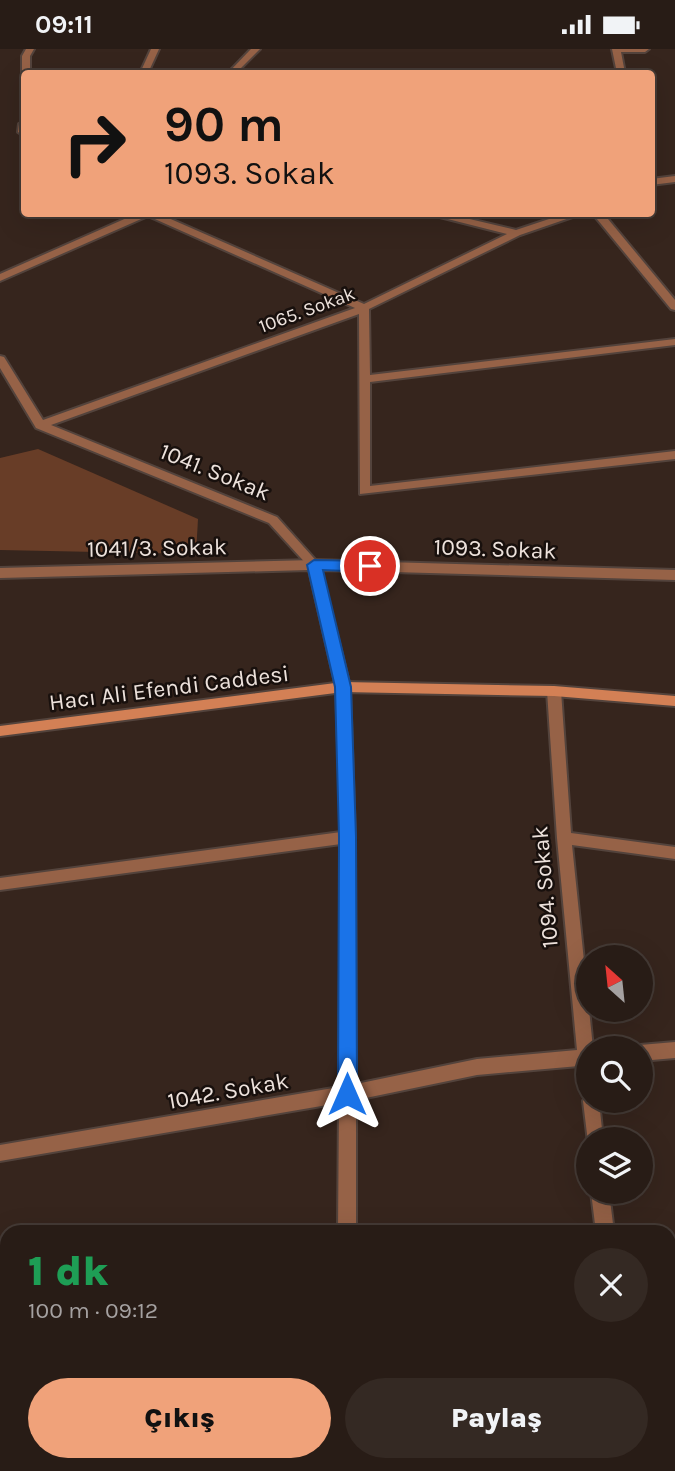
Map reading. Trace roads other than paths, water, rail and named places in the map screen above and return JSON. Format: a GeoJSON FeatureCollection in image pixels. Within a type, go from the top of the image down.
{"type":"FeatureCollection","features":[{"type":"Feature","properties":{"kind":"main road"},"geometry":{"type":"LineString","coordinates":[[343,687],[554,691],[675,701]]}},
{"type":"Feature","properties":{"kind":"main road","name":"Hacı Ali Efendi Caddesi"},"geometry":{"type":"LineString","coordinates":[[0,731],[343,687]]}},
{"type":"Feature","properties":{"kind":"street"},"geometry":{"type":"LineString","coordinates":[[26,70],[26,56],[30,49]]}},
{"type":"Feature","properties":{"kind":"street"},"geometry":{"type":"LineString","coordinates":[[145,70],[155,49]]}},
{"type":"Feature","properties":{"kind":"street"},"geometry":{"type":"LineString","coordinates":[[235,70],[256,49]]}},
{"type":"Feature","properties":{"kind":"street"},"geometry":{"type":"LineString","coordinates":[[620,70],[616,49],[645,49]]}},
{"type":"Feature","properties":{"kind":"street"},"geometry":{"type":"LineString","coordinates":[[655,178],[675,179]]}},
{"type":"Feature","properties":{"kind":"street"},"geometry":{"type":"LineString","coordinates":[[0,278],[139,217]]}},
{"type":"Feature","properties":{"kind":"street"},"geometry":{"type":"LineString","coordinates":[[157,217],[364,308],[363,491],[675,455]]}},
{"type":"Feature","properties":{"kind":"street"},"geometry":{"type":"LineString","coordinates":[[446,217],[516,233]]}},
{"type":"Feature","properties":{"kind":"street","name":"1065. Sokak"},"geometry":{"type":"LineString","coordinates":[[40,425],[364,308],[516,233],[566,217]]}},
{"type":"Feature","properties":{"kind":"street"},"geometry":{"type":"LineString","coordinates":[[600,217],[675,307]]}},
{"type":"Feature","properties":{"kind":"street"},"geometry":{"type":"LineString","coordinates":[[363,379],[675,342]]}},
{"type":"Feature","properties":{"kind":"street"},"geometry":{"type":"LineString","coordinates":[[2,363],[40,425]]}},
{"type":"Feature","properties":{"kind":"street","name":"1041. Sokak"},"geometry":{"type":"LineString","coordinates":[[40,425],[273,520],[314,565],[343,687],[348,837],[347,1225]]}},
{"type":"Feature","properties":{"kind":"street","name":"1041/3. Sokak"},"geometry":{"type":"LineString","coordinates":[[0,573],[314,565]]}},
{"type":"Feature","properties":{"kind":"street","name":"1093. Sokak"},"geometry":{"type":"LineString","coordinates":[[314,565],[675,575]]}},
{"type":"Feature","properties":{"kind":"street","name":"1094. Sokak"},"geometry":{"type":"LineString","coordinates":[[554,691],[564,838],[585,1036]]}},
{"type":"Feature","properties":{"kind":"street"},"geometry":{"type":"LineString","coordinates":[[0,884],[348,837]]}},
{"type":"Feature","properties":{"kind":"street"},"geometry":{"type":"LineString","coordinates":[[564,838],[675,853]]}},
{"type":"Feature","properties":{"kind":"street"},"geometry":{"type":"LineString","coordinates":[[653,1052],[675,1050]]}},
{"type":"Feature","properties":{"kind":"street","name":"1042. Sokak"},"geometry":{"type":"LineString","coordinates":[[0,1153],[347,1094],[477,1067],[576,1058]]}},
{"type":"Feature","properties":{"kind":"street"},"geometry":{"type":"LineString","coordinates":[[602,1204],[604,1225]]}}]}
